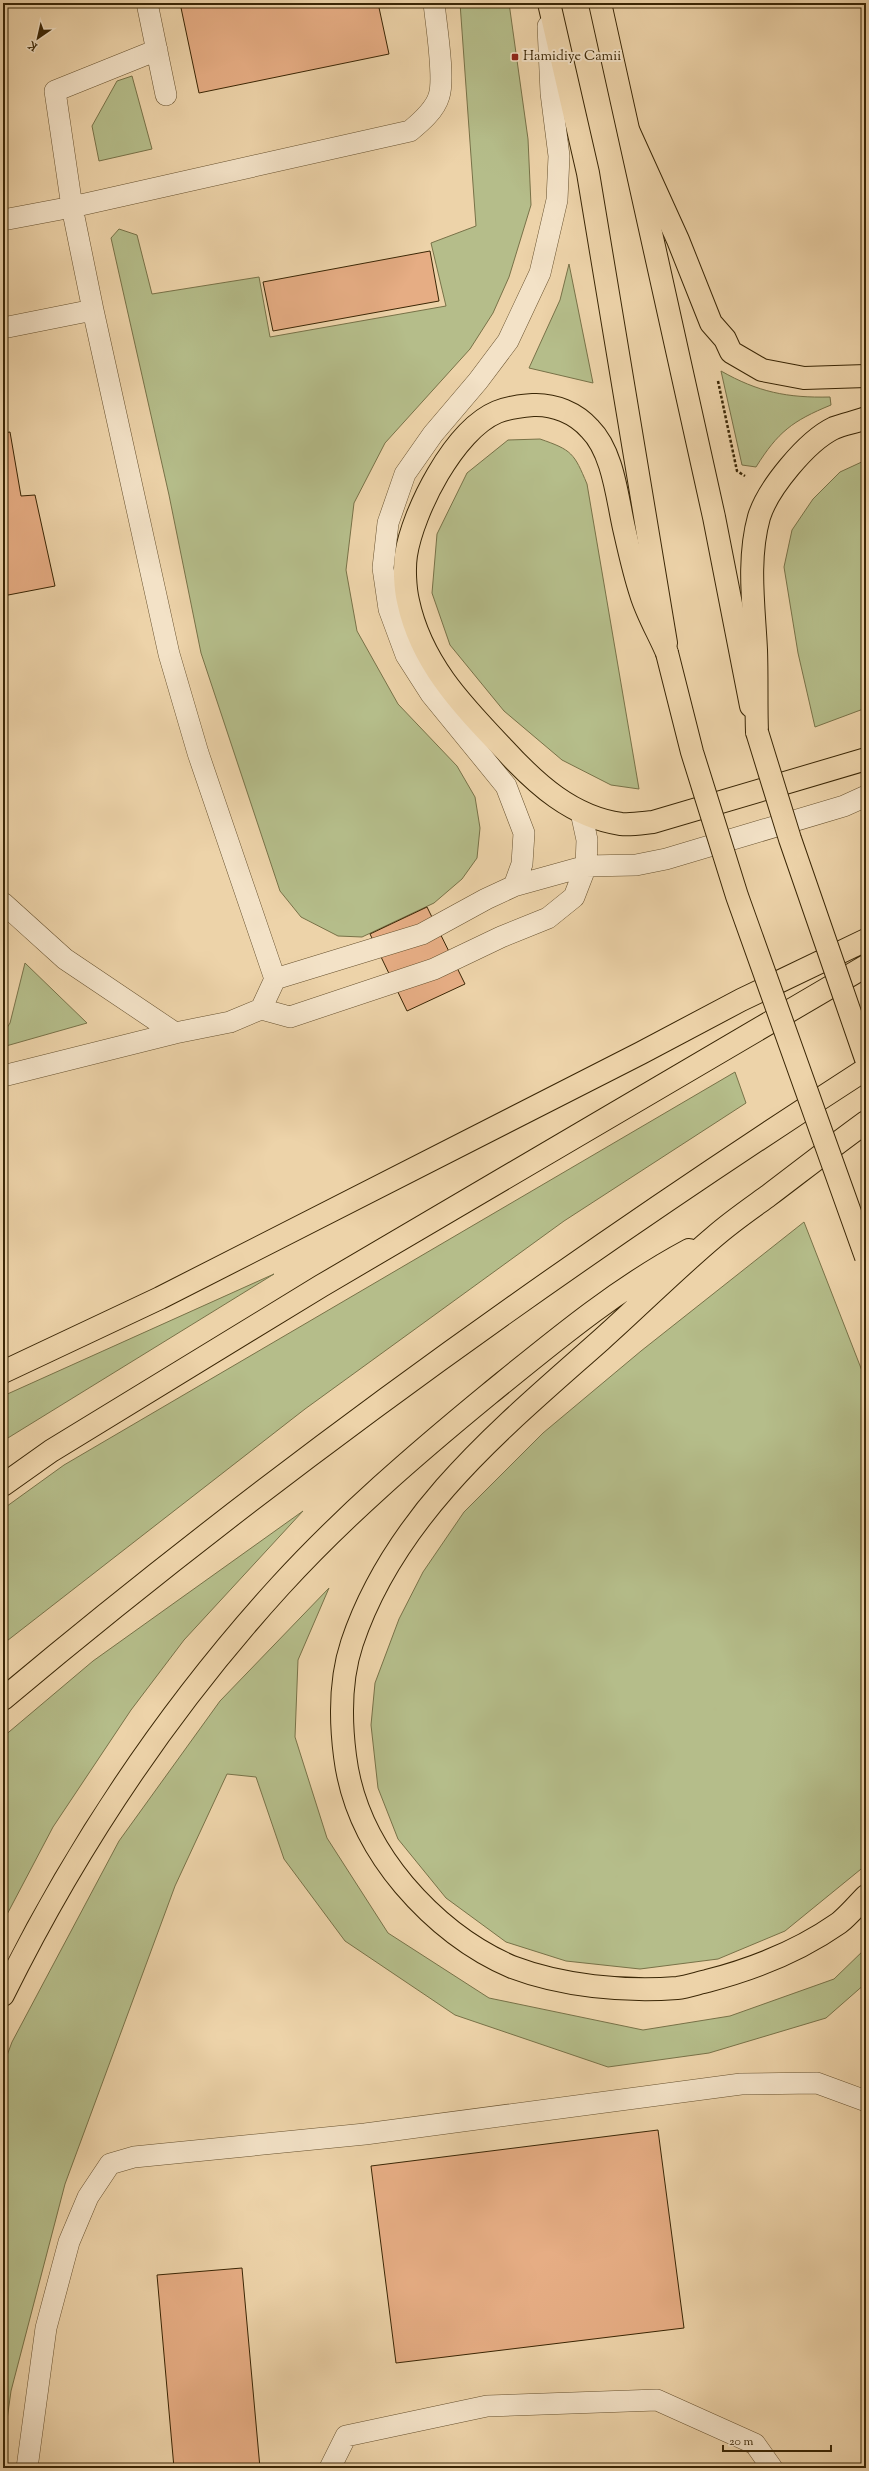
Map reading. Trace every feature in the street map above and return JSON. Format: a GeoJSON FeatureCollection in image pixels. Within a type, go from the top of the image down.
{"type":"FeatureCollection","features":[{"type":"Feature","properties":{"kind":"main road"},"geometry":{"type":"LineString","coordinates":[[548,3],[588,173],[667,653],[692,752],[737,896],[866,1257]]}},
{"type":"Feature","properties":{"kind":"main road"},"geometry":{"type":"LineString","coordinates":[[600,3],[714,517],[756,732],[790,839],[866,1059]]}},
{"type":"Feature","properties":{"kind":"main road"},"geometry":{"type":"LineString","coordinates":[[629,132],[678,240],[711,323],[725,339],[731,352],[762,370],[804,378],[866,376]]}},
{"type":"Feature","properties":{"kind":"main road"},"geometry":{"type":"LineString","coordinates":[[667,653],[642,596],[624,528],[616,484],[606,455],[591,429],[571,414],[554,406],[517,406],[495,413],[455,447],[434,482],[417,515],[406,556],[407,600],[419,638],[433,666],[461,704],[534,781],[581,812],[600,819],[623,824],[653,822],[866,760]]}},
{"type":"Feature","properties":{"kind":"main road"},"geometry":{"type":"LineString","coordinates":[[756,732],[752,590],[755,540],[759,516],[772,493],[794,462],[813,442],[834,428],[866,418]]}},
{"type":"Feature","properties":{"kind":"main road"},"geometry":{"type":"LineString","coordinates":[[3,1372],[160,1298],[641,1053],[741,1000],[866,940]]}},
{"type":"Feature","properties":{"kind":"main road"},"geometry":{"type":"LineString","coordinates":[[3,1485],[51,1452],[321,1286],[866,966]]}},
{"type":"Feature","properties":{"kind":"main road"},"geometry":{"type":"LineString","coordinates":[[3,1699],[125,1600],[331,1438],[614,1236],[866,1069]]}},
{"type":"Feature","properties":{"kind":"main road"},"geometry":{"type":"LineString","coordinates":[[866,1122],[715,1235],[486,1443],[422,1515],[389,1562],[352,1644],[342,1685],[341,1728],[348,1784],[364,1827],[391,1870],[424,1908],[464,1941],[511,1966],[560,1982],[614,1988],[680,1988],[743,1972],[800,1947],[842,1921],[866,1896]]}},
{"type":"Feature","properties":{"kind":"main road"},"geometry":{"type":"LineString","coordinates":[[3,1995],[57,1889],[104,1815],[222,1654],[281,1585],[362,1504],[436,1438],[511,1376],[599,1306],[650,1271],[715,1235]]}},
{"type":"Feature","properties":{"kind":"lane"},"geometry":{"type":"LineString","coordinates":[[147,3],[166,95]]}},
{"type":"Feature","properties":{"kind":"lane"},"geometry":{"type":"LineString","coordinates":[[3,220],[72,207],[410,131],[425,118],[439,96],[440,70],[434,3]]}},
{"type":"Feature","properties":{"kind":"lane"},"geometry":{"type":"LineString","coordinates":[[514,886],[522,864],[524,833],[506,786],[431,694],[406,655],[389,609],[383,568],[388,523],[404,474],[433,434],[478,381],[508,341],[540,273],[557,200],[559,156],[551,93],[548,3]]}},
{"type":"Feature","properties":{"kind":"lane"},"geometry":{"type":"LineString","coordinates":[[156,50],[55,91],[72,207],[93,310],[169,654],[198,753],[275,979],[261,1009]]}},
{"type":"Feature","properties":{"kind":"lane"},"geometry":{"type":"LineString","coordinates":[[3,328],[93,310]]}},
{"type":"Feature","properties":{"kind":"lane"},"geometry":{"type":"LineString","coordinates":[[275,979],[422,934],[486,898],[514,886],[586,866],[636,865],[666,859],[844,806],[866,796]]}},
{"type":"Feature","properties":{"kind":"lane"},"geometry":{"type":"LineString","coordinates":[[3,1076],[175,1033],[230,1022],[261,1009],[290,1017],[434,969],[501,937],[548,918],[574,897],[586,866],[587,840],[581,812]]}},
{"type":"Feature","properties":{"kind":"lane"},"geometry":{"type":"LineString","coordinates":[[3,903],[65,959],[175,1033]]}},
{"type":"Feature","properties":{"kind":"lane"},"geometry":{"type":"LineString","coordinates":[[26,2468],[46,2328],[69,2242],[88,2197],[110,2164],[134,2157],[365,2134],[741,2084],[817,2084],[866,2101]]}},
{"type":"Feature","properties":{"kind":"lane"},"geometry":{"type":"LineString","coordinates":[[330,2468],[346,2436],[479,2408],[657,2400],[755,2444],[772,2468]]}},
{"type":"Feature","properties":{"kind":"path"},"geometry":{"type":"LineString","coordinates":[[731,352],[715,363],[737,471],[772,493]]}},
{"type":"Feature","properties":{"kind":"green space"},"geometry":{"type":"Polygon","coordinates":[[[460,3],[509,3],[528,139],[531,205],[509,277],[493,313],[470,349],[385,443],[354,503],[346,570],[357,631],[398,704],[457,766],[475,797],[480,828],[477,858],[462,879],[434,903],[362,937],[338,936],[301,917],[280,891],[201,653],[169,495],[111,238],[119,229],[137,235],[152,294],[259,277],[270,337],[446,306],[431,243],[476,226],[460,3]]]}},
{"type":"Feature","properties":{"kind":"green space"},"geometry":{"type":"Polygon","coordinates":[[[132,76],[152,149],[99,161],[92,126],[117,81],[132,76]]]}},
{"type":"Feature","properties":{"kind":"green space"},"geometry":{"type":"Polygon","coordinates":[[[569,264],[593,383],[529,368],[560,300],[569,264]]]}},
{"type":"Feature","properties":{"kind":"green space"},"geometry":{"type":"Polygon","coordinates":[[[721,371],[760,389],[786,395],[830,397],[831,405],[796,422],[787,429],[779,436],[756,467],[742,465],[721,371]]]}},
{"type":"Feature","properties":{"kind":"green space"},"geometry":{"type":"Polygon","coordinates":[[[540,439],[559,446],[571,454],[579,465],[587,484],[639,789],[611,785],[562,760],[504,711],[450,645],[432,593],[437,534],[467,473],[508,440],[540,439]]]}},
{"type":"Feature","properties":{"kind":"green space"},"geometry":{"type":"Polygon","coordinates":[[[866,460],[866,708],[815,727],[798,653],[784,567],[792,530],[813,499],[840,472],[866,460]]]}},
{"type":"Feature","properties":{"kind":"green space"},"geometry":{"type":"Polygon","coordinates":[[[25,963],[87,1023],[6,1046],[3,1045],[3,1034],[10,1023],[25,963]]]}},
{"type":"Feature","properties":{"kind":"green space"},"geometry":{"type":"Polygon","coordinates":[[[735,1072],[746,1103],[564,1221],[305,1409],[3,1644],[3,1509],[64,1465],[735,1072]]]}},
{"type":"Feature","properties":{"kind":"green space"},"geometry":{"type":"Polygon","coordinates":[[[804,1222],[866,1381],[866,1865],[785,1931],[718,1959],[640,1969],[566,1961],[506,1942],[446,1898],[398,1839],[378,1788],[371,1725],[375,1683],[399,1619],[423,1572],[464,1512],[543,1433],[641,1351],[804,1222]]]}},
{"type":"Feature","properties":{"kind":"green space"},"geometry":{"type":"Polygon","coordinates":[[[274,1274],[3,1441],[3,1396],[274,1274]]]}},
{"type":"Feature","properties":{"kind":"green space"},"geometry":{"type":"Polygon","coordinates":[[[303,1511],[184,1640],[131,1710],[53,1827],[3,1922],[3,1737],[93,1661],[303,1511]]]}},
{"type":"Feature","properties":{"kind":"green space"},"geometry":{"type":"Polygon","coordinates":[[[329,1588],[298,1660],[295,1737],[327,1838],[388,1933],[489,1998],[643,2030],[730,2016],[834,1979],[866,1948],[866,1983],[826,2018],[709,2053],[608,2067],[455,2015],[345,1941],[284,1859],[256,1777],[227,1774],[175,1886],[65,2184],[11,2391],[3,2449],[3,2066],[12,2042],[119,1841],[220,1701],[329,1588]]]}},
{"type":"Feature","properties":{"kind":"building"},"geometry":{"type":"Polygon","coordinates":[[[180,3],[378,3],[389,54],[199,93],[180,3]]]}},
{"type":"Feature","properties":{"kind":"building"},"geometry":{"type":"Polygon","coordinates":[[[430,251],[439,301],[273,331],[263,282],[430,251]]]}},
{"type":"Feature","properties":{"kind":"building"},"geometry":{"type":"Polygon","coordinates":[[[10,432],[21,496],[35,495],[55,586],[3,596],[3,433],[10,432]]]}},
{"type":"Feature","properties":{"kind":"building"},"geometry":{"type":"Polygon","coordinates":[[[427,907],[465,984],[407,1011],[370,934],[427,907]]]}},
{"type":"Feature","properties":{"kind":"building"},"geometry":{"type":"Polygon","coordinates":[[[658,2130],[684,2328],[396,2363],[371,2166],[658,2130]]]}},
{"type":"Feature","properties":{"kind":"building"},"geometry":{"type":"Polygon","coordinates":[[[242,2268],[260,2468],[174,2468],[157,2275],[242,2268]]]}},
{"type":"Feature","properties":{"kind":"place","name":"Hamidiye Camii"},"geometry":{"type":"Point","coordinates":[515,57]}}]}
